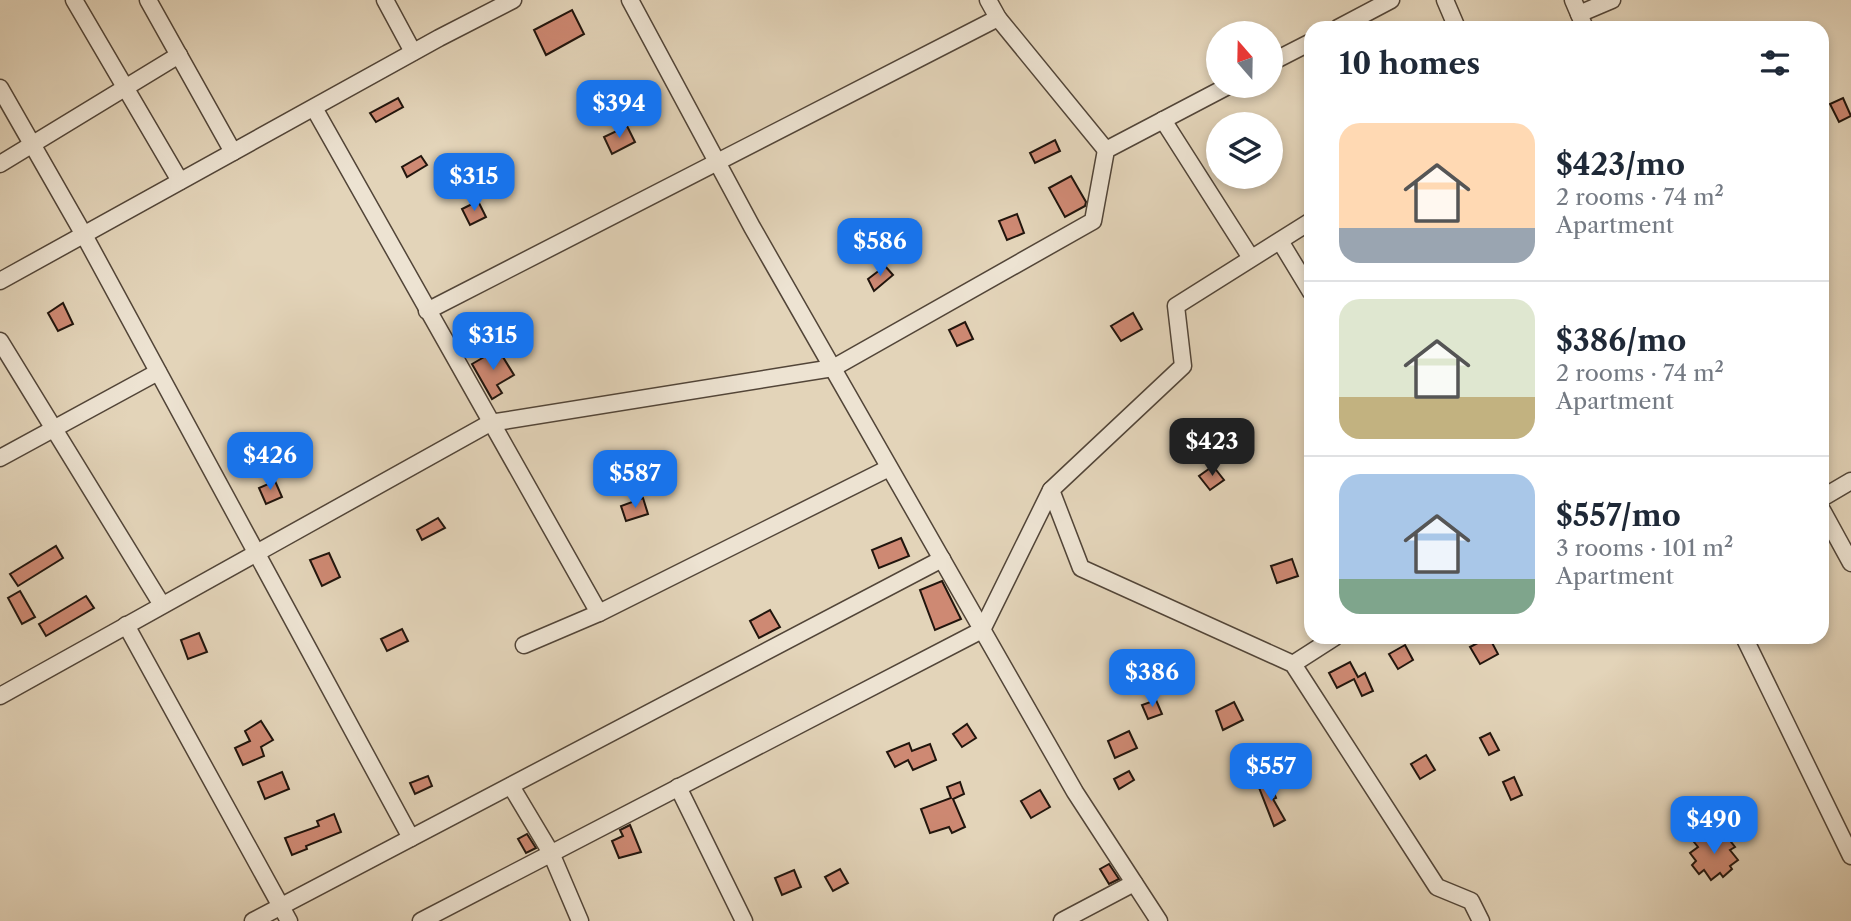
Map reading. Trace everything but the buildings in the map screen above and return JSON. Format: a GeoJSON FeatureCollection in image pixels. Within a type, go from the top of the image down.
{"type":"FeatureCollection","features":[{"type":"Feature","properties":{"kind":"street"},"geometry":{"type":"LineString","coordinates":[[74,0],[180,181]]}},
{"type":"Feature","properties":{"kind":"street"},"geometry":{"type":"LineString","coordinates":[[148,0],[233,152]]}},
{"type":"Feature","properties":{"kind":"street"},"geometry":{"type":"LineString","coordinates":[[385,0],[414,52]]}},
{"type":"Feature","properties":{"kind":"street"},"geometry":{"type":"LineString","coordinates":[[0,282],[414,52],[513,0]]}},
{"type":"Feature","properties":{"kind":"street"},"geometry":{"type":"LineString","coordinates":[[630,0],[832,368],[1075,792],[1159,921]]}},
{"type":"Feature","properties":{"kind":"street"},"geometry":{"type":"LineString","coordinates":[[0,696],[490,423],[832,368],[1093,220],[1106,150],[998,18],[988,0]]}},
{"type":"Feature","properties":{"kind":"street"},"geometry":{"type":"LineString","coordinates":[[1351,21],[1391,0]]}},
{"type":"Feature","properties":{"kind":"street"},"geometry":{"type":"LineString","coordinates":[[1445,0],[1454,21]]}},
{"type":"Feature","properties":{"kind":"street"},"geometry":{"type":"LineString","coordinates":[[1579,14],[1612,0]]}},
{"type":"Feature","properties":{"kind":"street"},"geometry":{"type":"LineString","coordinates":[[427,311],[998,18]]}},
{"type":"Feature","properties":{"kind":"street"},"geometry":{"type":"LineString","coordinates":[[1283,56],[1304,46]]}},
{"type":"Feature","properties":{"kind":"street"},"geometry":{"type":"LineString","coordinates":[[0,164],[178,55]]}},
{"type":"Feature","properties":{"kind":"street"},"geometry":{"type":"LineString","coordinates":[[0,88],[84,235],[411,838]]}},
{"type":"Feature","properties":{"kind":"street"},"geometry":{"type":"LineString","coordinates":[[1106,150],[1206,98]]}},
{"type":"Feature","properties":{"kind":"street"},"geometry":{"type":"LineString","coordinates":[[314,108],[599,613]]}},
{"type":"Feature","properties":{"kind":"street"},"geometry":{"type":"LineString","coordinates":[[1163,120],[1251,258]]}},
{"type":"Feature","properties":{"kind":"street"},"geometry":{"type":"LineString","coordinates":[[421,921],[982,630],[1051,490],[1184,366],[1176,306],[1304,226]]}},
{"type":"Feature","properties":{"kind":"street"},"geometry":{"type":"LineString","coordinates":[[1280,241],[1304,280]]}},
{"type":"Feature","properties":{"kind":"street"},"geometry":{"type":"LineString","coordinates":[[0,341],[162,605]]}},
{"type":"Feature","properties":{"kind":"street"},"geometry":{"type":"LineString","coordinates":[[0,458],[158,372]]}},
{"type":"Feature","properties":{"kind":"street"},"geometry":{"type":"LineString","coordinates":[[524,645],[599,613],[890,468]]}},
{"type":"Feature","properties":{"kind":"street"},"geometry":{"type":"LineString","coordinates":[[1829,494],[1851,481]]}},
{"type":"Feature","properties":{"kind":"street"},"geometry":{"type":"LineString","coordinates":[[1051,490],[1081,568],[1293,664],[1437,887],[1471,901],[1481,921]]}},
{"type":"Feature","properties":{"kind":"street"},"geometry":{"type":"LineString","coordinates":[[1829,523],[1851,563]]}},
{"type":"Feature","properties":{"kind":"street"},"geometry":{"type":"LineString","coordinates":[[253,921],[285,914],[411,838],[942,559]]}},
{"type":"Feature","properties":{"kind":"street"},"geometry":{"type":"LineString","coordinates":[[126,625],[285,914]]}},
{"type":"Feature","properties":{"kind":"street"},"geometry":{"type":"LineString","coordinates":[[1293,664],[1324,644]]}},
{"type":"Feature","properties":{"kind":"street"},"geometry":{"type":"LineString","coordinates":[[1748,644],[1844,825],[1851,856]]}},
{"type":"Feature","properties":{"kind":"street"},"geometry":{"type":"LineString","coordinates":[[511,786],[551,853],[580,921]]}},
{"type":"Feature","properties":{"kind":"street"},"geometry":{"type":"LineString","coordinates":[[678,787],[744,921]]}},
{"type":"Feature","properties":{"kind":"street"},"geometry":{"type":"LineString","coordinates":[[1062,921],[1134,883]]}}]}
